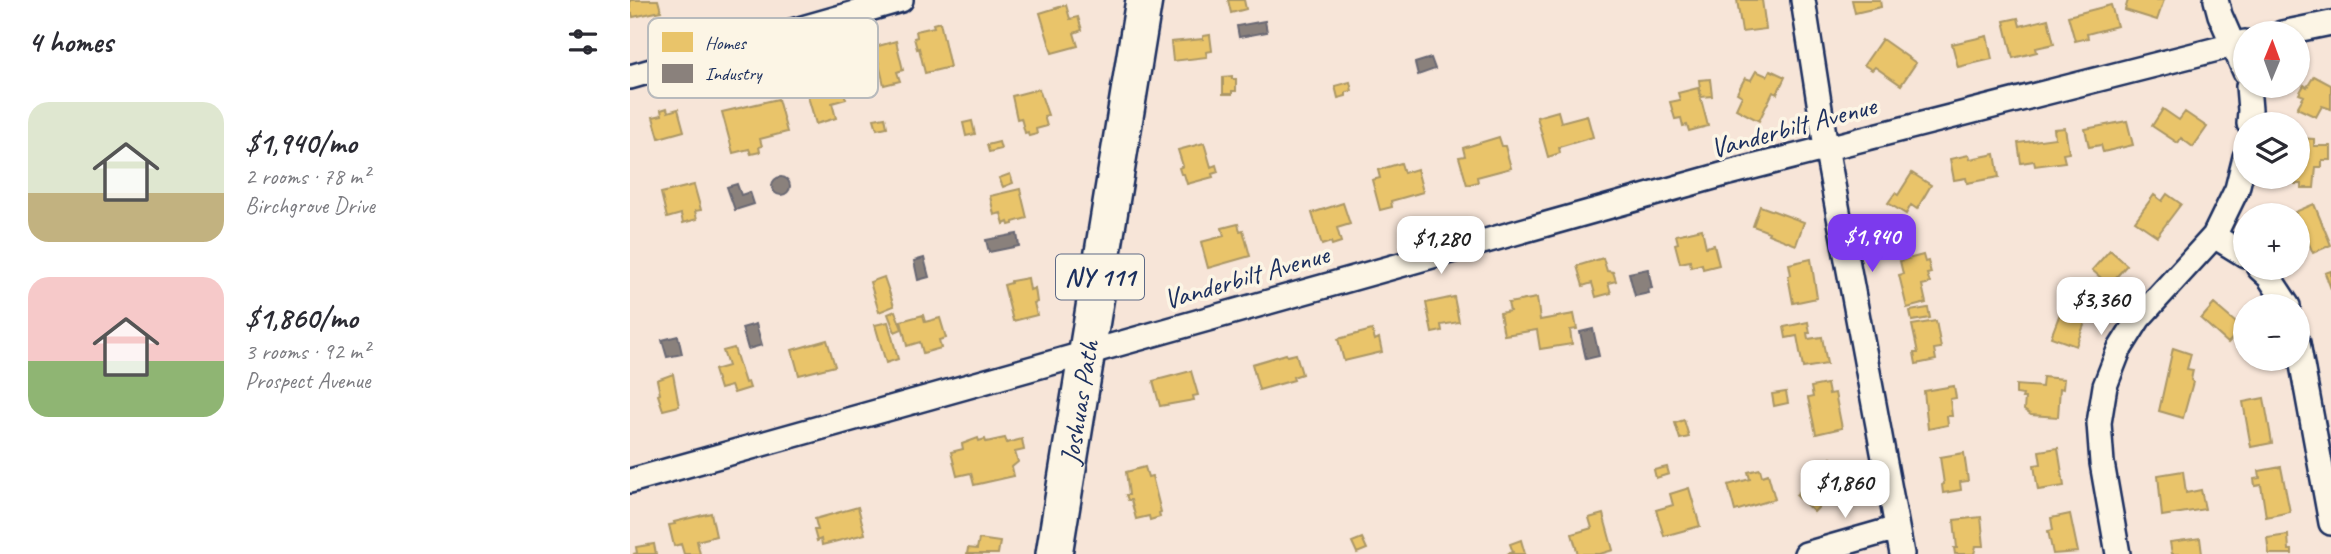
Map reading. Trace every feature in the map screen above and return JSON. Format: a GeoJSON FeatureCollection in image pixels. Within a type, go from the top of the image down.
{"type":"FeatureCollection","features":[{"type":"Feature","properties":{"kind":"main road","name":"Joshuas Path"},"geometry":{"type":"LineString","coordinates":[[1054,554],[1144,0]]}},
{"type":"Feature","properties":{"kind":"street"},"geometry":{"type":"LineString","coordinates":[[838,18],[901,0]]}},
{"type":"Feature","properties":{"kind":"street"},"geometry":{"type":"LineString","coordinates":[[1802,0],[1826,147],[1902,554]]}},
{"type":"Feature","properties":{"kind":"street"},"geometry":{"type":"LineString","coordinates":[[2216,0],[2220,15],[2233,35]]}},
{"type":"Feature","properties":{"kind":"street"},"geometry":{"type":"LineString","coordinates":[[2310,27],[2331,23]]}},
{"type":"Feature","properties":{"kind":"street","name":"Vanderbilt Avenue"},"geometry":{"type":"LineString","coordinates":[[630,481],[1826,147],[2233,45]]}},
{"type":"Feature","properties":{"kind":"street"},"geometry":{"type":"LineString","coordinates":[[630,77],[648,72]]}},
{"type":"Feature","properties":{"kind":"street"},"geometry":{"type":"LineString","coordinates":[[2118,554],[2102,463],[2099,423],[2105,386],[2119,350],[2139,318],[2214,236],[2237,189]]}},
{"type":"Feature","properties":{"kind":"street"},"geometry":{"type":"LineString","coordinates":[[2214,236],[2233,248]]}},
{"type":"Feature","properties":{"kind":"street"},"geometry":{"type":"LineString","coordinates":[[2303,371],[2331,523]]}},
{"type":"Feature","properties":{"kind":"street"},"geometry":{"type":"LineString","coordinates":[[1805,554],[1897,528]]}},
{"type":"Feature","properties":{"kind":"building: Homes"},"geometry":{"type":"Polygon","coordinates":[[[630,0],[658,0],[661,11],[633,17],[630,15],[630,0]]]}},
{"type":"Feature","properties":{"kind":"building: Homes"},"geometry":{"type":"Polygon","coordinates":[[[1228,0],[1244,0],[1246,9],[1231,13],[1228,0]]]}},
{"type":"Feature","properties":{"kind":"building: Homes"},"geometry":{"type":"Polygon","coordinates":[[[1737,0],[1762,0],[1766,29],[1742,32],[1737,0]]]}},
{"type":"Feature","properties":{"kind":"building: Homes"},"geometry":{"type":"Polygon","coordinates":[[[1852,0],[1880,0],[1881,7],[1855,13],[1852,0]]]}},
{"type":"Feature","properties":{"kind":"building: Homes"},"geometry":{"type":"Polygon","coordinates":[[[2128,0],[2164,0],[2157,20],[2125,10],[2128,0]]]}},
{"type":"Feature","properties":{"kind":"building: Homes"},"geometry":{"type":"Polygon","coordinates":[[[1066,5],[1070,19],[1078,17],[1082,30],[1074,33],[1078,46],[1052,53],[1040,13],[1066,5]]]}},
{"type":"Feature","properties":{"kind":"building: Homes"},"geometry":{"type":"Polygon","coordinates":[[[2111,5],[2117,26],[2087,34],[2088,38],[2075,41],[2068,16],[2111,5]]]}},
{"type":"Feature","properties":{"kind":"building: Homes"},"geometry":{"type":"Polygon","coordinates":[[[2018,18],[2020,26],[2048,19],[2054,44],[2013,58],[2004,21],[2018,18]]]}},
{"type":"Feature","properties":{"kind":"building: Homes"},"geometry":{"type":"Polygon","coordinates":[[[940,22],[950,67],[925,73],[914,38],[917,37],[916,31],[934,27],[933,24],[940,22]]]}},
{"type":"Feature","properties":{"kind":"building: Homes"},"geometry":{"type":"Polygon","coordinates":[[[1210,35],[1212,51],[1206,52],[1207,57],[1173,61],[1171,42],[1203,39],[1203,36],[1210,35]]]}},
{"type":"Feature","properties":{"kind":"building: Homes"},"geometry":{"type":"Polygon","coordinates":[[[1987,36],[1992,59],[1958,67],[1952,44],[1987,36]]]}},
{"type":"Feature","properties":{"kind":"building: Homes"},"geometry":{"type":"Polygon","coordinates":[[[1882,39],[1916,63],[1901,85],[1875,67],[1872,70],[1864,65],[1882,39]]]}},
{"type":"Feature","properties":{"kind":"building: Homes"},"geometry":{"type":"Polygon","coordinates":[[[896,41],[903,70],[897,72],[900,81],[884,85],[878,46],[896,41]]]}},
{"type":"Feature","properties":{"kind":"building: Homes"},"geometry":{"type":"Polygon","coordinates":[[[1770,70],[1785,77],[1777,94],[1773,92],[1759,121],[1736,109],[1742,96],[1737,93],[1745,78],[1751,80],[1756,71],[1767,76],[1770,70]]]}},
{"type":"Feature","properties":{"kind":"building: Homes"},"geometry":{"type":"Polygon","coordinates":[[[1232,76],[1232,79],[1236,79],[1236,91],[1223,94],[1223,77],[1232,76]]]}},
{"type":"Feature","properties":{"kind":"building: Homes"},"geometry":{"type":"Polygon","coordinates":[[[2314,76],[2331,85],[2331,109],[2322,106],[2316,117],[2297,108],[2303,98],[2310,98],[2310,82],[2314,76]]]}},
{"type":"Feature","properties":{"kind":"building: Homes"},"geometry":{"type":"Polygon","coordinates":[[[1710,79],[1712,96],[1701,97],[1699,80],[1710,79]]]}},
{"type":"Feature","properties":{"kind":"building: Homes"},"geometry":{"type":"Polygon","coordinates":[[[1350,82],[1352,91],[1338,98],[1335,86],[1350,82]]]}},
{"type":"Feature","properties":{"kind":"building: Homes"},"geometry":{"type":"Polygon","coordinates":[[[1698,88],[1708,126],[1689,131],[1687,125],[1683,126],[1681,118],[1675,119],[1670,102],[1680,100],[1678,93],[1698,88]]]}},
{"type":"Feature","properties":{"kind":"building: Homes"},"geometry":{"type":"Polygon","coordinates":[[[1039,89],[1048,115],[1044,116],[1047,126],[1036,129],[1037,134],[1029,136],[1028,132],[1025,133],[1021,118],[1017,119],[1012,96],[1039,89]]]}},
{"type":"Feature","properties":{"kind":"building: Homes"},"geometry":{"type":"Polygon","coordinates":[[[808,98],[846,98],[832,103],[836,118],[816,124],[808,98]]]}},
{"type":"Feature","properties":{"kind":"building: Homes"},"geometry":{"type":"Polygon","coordinates":[[[778,99],[787,132],[760,139],[760,152],[751,154],[749,149],[733,153],[722,112],[778,99]]]}},
{"type":"Feature","properties":{"kind":"building: Homes"},"geometry":{"type":"Polygon","coordinates":[[[667,108],[668,112],[678,109],[684,131],[659,138],[653,117],[662,115],[661,110],[667,108]]]}},
{"type":"Feature","properties":{"kind":"building: Homes"},"geometry":{"type":"Polygon","coordinates":[[[2163,109],[2179,120],[2185,112],[2207,127],[2193,147],[2181,138],[2178,143],[2152,126],[2163,109]]]}},
{"type":"Feature","properties":{"kind":"building: Homes"},"geometry":{"type":"Polygon","coordinates":[[[1558,111],[1561,122],[1587,115],[1593,137],[1559,147],[1560,153],[1548,157],[1537,117],[1558,111]]]}},
{"type":"Feature","properties":{"kind":"building: Homes"},"geometry":{"type":"Polygon","coordinates":[[[885,117],[887,127],[877,129],[874,119],[885,117]]]}},
{"type":"Feature","properties":{"kind":"building: Homes"},"geometry":{"type":"Polygon","coordinates":[[[972,121],[975,134],[966,136],[963,123],[972,121]]]}},
{"type":"Feature","properties":{"kind":"building: Homes"},"geometry":{"type":"Polygon","coordinates":[[[2127,121],[2133,145],[2103,152],[2101,145],[2089,147],[2085,129],[2127,121]]]}},
{"type":"Feature","properties":{"kind":"building: Homes"},"geometry":{"type":"Polygon","coordinates":[[[2065,128],[2069,153],[2063,154],[2065,162],[2035,166],[2034,161],[2021,163],[2018,143],[2055,138],[2054,129],[2065,128]]]}},
{"type":"Feature","properties":{"kind":"building: Homes"},"geometry":{"type":"Polygon","coordinates":[[[1499,137],[1502,146],[1505,146],[1511,168],[1477,177],[1478,182],[1467,185],[1459,157],[1465,156],[1463,148],[1499,137]]]}},
{"type":"Feature","properties":{"kind":"building: Homes"},"geometry":{"type":"Polygon","coordinates":[[[2310,139],[2314,139],[2314,146],[2331,146],[2331,160],[2322,160],[2322,167],[2316,167],[2314,188],[2310,188],[2310,139]]]}},
{"type":"Feature","properties":{"kind":"building: Homes"},"geometry":{"type":"Polygon","coordinates":[[[999,142],[1001,149],[989,152],[987,145],[999,142]]]}},
{"type":"Feature","properties":{"kind":"building: Homes"},"geometry":{"type":"Polygon","coordinates":[[[1204,143],[1211,167],[1216,165],[1218,172],[1212,174],[1213,177],[1187,184],[1179,168],[1183,166],[1178,150],[1204,143]]]}},
{"type":"Feature","properties":{"kind":"building: Homes"},"geometry":{"type":"Polygon","coordinates":[[[1995,154],[1999,177],[1967,183],[1966,178],[1954,180],[1950,159],[1969,155],[1970,159],[1995,154]]]}},
{"type":"Feature","properties":{"kind":"building: Homes"},"geometry":{"type":"Polygon","coordinates":[[[1401,163],[1404,173],[1417,169],[1423,192],[1391,201],[1392,207],[1380,210],[1372,180],[1380,178],[1378,170],[1401,163]]]}},
{"type":"Feature","properties":{"kind":"building: Homes"},"geometry":{"type":"Polygon","coordinates":[[[1912,173],[1931,185],[1917,209],[1911,205],[1906,214],[1888,203],[1895,193],[1898,195],[1912,173]]]}},
{"type":"Feature","properties":{"kind":"building: Homes"},"geometry":{"type":"Polygon","coordinates":[[[1010,174],[1013,183],[1003,187],[999,178],[1010,174]]]}},
{"type":"Feature","properties":{"kind":"building: Homes"},"geometry":{"type":"Polygon","coordinates":[[[694,185],[701,210],[695,211],[697,219],[683,223],[681,214],[667,218],[661,193],[694,185]]]}},
{"type":"Feature","properties":{"kind":"building: Homes"},"geometry":{"type":"Polygon","coordinates":[[[1020,189],[1027,218],[1013,224],[1004,224],[1001,213],[994,215],[990,196],[1020,189]]]}},
{"type":"Feature","properties":{"kind":"building: Homes"},"geometry":{"type":"Polygon","coordinates":[[[2167,194],[2181,204],[2157,236],[2135,221],[2154,195],[2162,201],[2167,194]]]}},
{"type":"Feature","properties":{"kind":"building: Homes"},"geometry":{"type":"Polygon","coordinates":[[[1343,203],[1350,224],[1337,228],[1341,242],[1322,245],[1312,213],[1343,203]]]}},
{"type":"Feature","properties":{"kind":"building: Homes"},"geometry":{"type":"Polygon","coordinates":[[[2314,204],[2331,245],[2313,253],[2310,246],[2310,206],[2314,204]]]}},
{"type":"Feature","properties":{"kind":"building: Homes"},"geometry":{"type":"Polygon","coordinates":[[[1760,206],[1804,222],[1796,245],[1753,226],[1760,206]]]}},
{"type":"Feature","properties":{"kind":"building: Homes"},"geometry":{"type":"Polygon","coordinates":[[[1238,224],[1240,231],[1243,230],[1250,256],[1208,268],[1201,242],[1224,236],[1222,228],[1238,224]]]}},
{"type":"Feature","properties":{"kind":"building: Homes"},"geometry":{"type":"Polygon","coordinates":[[[1702,229],[1706,247],[1714,245],[1719,265],[1703,269],[1702,264],[1691,267],[1690,261],[1680,263],[1675,244],[1678,243],[1676,235],[1702,229]]]}},
{"type":"Feature","properties":{"kind":"building: Homes"},"geometry":{"type":"Polygon","coordinates":[[[2110,250],[2127,265],[2109,285],[2092,270],[2110,250]]]}},
{"type":"Feature","properties":{"kind":"building: Homes"},"geometry":{"type":"Polygon","coordinates":[[[1923,255],[1925,262],[1928,261],[1931,273],[1927,274],[1930,283],[1922,285],[1926,303],[1907,308],[1899,275],[1903,274],[1900,261],[1923,255]]]}},
{"type":"Feature","properties":{"kind":"building: Homes"},"geometry":{"type":"Polygon","coordinates":[[[1603,258],[1607,271],[1613,272],[1616,281],[1608,283],[1611,293],[1596,297],[1592,283],[1583,286],[1577,266],[1603,258]]]}},
{"type":"Feature","properties":{"kind":"building: Homes"},"geometry":{"type":"Polygon","coordinates":[[[1811,259],[1817,298],[1793,303],[1788,276],[1791,275],[1789,264],[1811,259]]]}},
{"type":"Feature","properties":{"kind":"building: Homes"},"geometry":{"type":"Polygon","coordinates":[[[2331,271],[2331,289],[2325,273],[2331,271]]]}},
{"type":"Feature","properties":{"kind":"building: Homes"},"geometry":{"type":"Polygon","coordinates":[[[884,277],[894,306],[879,312],[870,282],[884,277]]]}},
{"type":"Feature","properties":{"kind":"building: Homes"},"geometry":{"type":"Polygon","coordinates":[[[1028,278],[1030,290],[1035,288],[1037,302],[1034,303],[1037,315],[1013,321],[1004,285],[1028,278]]]}},
{"type":"Feature","properties":{"kind":"building: Homes"},"geometry":{"type":"Polygon","coordinates":[[[1454,297],[1459,322],[1441,325],[1442,331],[1432,333],[1426,303],[1454,297]]]}},
{"type":"Feature","properties":{"kind":"building: Homes"},"geometry":{"type":"Polygon","coordinates":[[[1537,298],[1540,320],[1574,314],[1577,329],[1570,330],[1572,344],[1540,349],[1537,330],[1504,335],[1500,313],[1510,311],[1508,303],[1537,298]]]}},
{"type":"Feature","properties":{"kind":"building: Homes"},"geometry":{"type":"Polygon","coordinates":[[[2064,303],[2089,312],[2076,346],[2051,337],[2064,303]]]}},
{"type":"Feature","properties":{"kind":"building: Homes"},"geometry":{"type":"Polygon","coordinates":[[[2214,304],[2233,320],[2233,338],[2228,343],[2201,319],[2214,304]]]}},
{"type":"Feature","properties":{"kind":"building: Homes"},"geometry":{"type":"Polygon","coordinates":[[[1928,308],[1930,318],[1912,321],[1910,311],[1928,308]]]}},
{"type":"Feature","properties":{"kind":"building: Homes"},"geometry":{"type":"Polygon","coordinates":[[[895,311],[902,329],[895,332],[888,314],[895,311]]]}},
{"type":"Feature","properties":{"kind":"building: Homes"},"geometry":{"type":"Polygon","coordinates":[[[923,315],[925,322],[940,318],[946,338],[939,340],[941,348],[923,353],[920,342],[907,346],[901,321],[923,315]]]}},
{"type":"Feature","properties":{"kind":"building: Homes"},"geometry":{"type":"Polygon","coordinates":[[[1936,321],[1941,348],[1934,349],[1936,360],[1916,364],[1914,353],[1918,353],[1912,325],[1936,321]]]}},
{"type":"Feature","properties":{"kind":"building: Homes"},"geometry":{"type":"Polygon","coordinates":[[[888,322],[898,359],[886,363],[875,325],[888,322]]]}},
{"type":"Feature","properties":{"kind":"building: Homes"},"geometry":{"type":"Polygon","coordinates":[[[1808,322],[1808,339],[1822,337],[1827,364],[1803,368],[1797,336],[1786,338],[1784,327],[1808,322]]]}},
{"type":"Feature","properties":{"kind":"building: Homes"},"geometry":{"type":"Polygon","coordinates":[[[1372,330],[1375,340],[1379,338],[1382,352],[1344,361],[1338,339],[1372,330]]]}},
{"type":"Feature","properties":{"kind":"building: Homes"},"geometry":{"type":"Polygon","coordinates":[[[827,340],[835,366],[799,375],[792,350],[827,340]]]}},
{"type":"Feature","properties":{"kind":"building: Homes"},"geometry":{"type":"Polygon","coordinates":[[[734,348],[745,383],[748,382],[750,388],[734,393],[731,386],[720,389],[714,370],[728,366],[723,351],[734,348]]]}},
{"type":"Feature","properties":{"kind":"building: Homes"},"geometry":{"type":"Polygon","coordinates":[[[2173,348],[2191,354],[2187,369],[2193,370],[2193,382],[2183,418],[2159,411],[2173,348]]]}},
{"type":"Feature","properties":{"kind":"building: Homes"},"geometry":{"type":"Polygon","coordinates":[[[1286,354],[1296,354],[1302,374],[1293,377],[1294,380],[1259,390],[1252,364],[1286,354]]]}},
{"type":"Feature","properties":{"kind":"building: Homes"},"geometry":{"type":"Polygon","coordinates":[[[1191,371],[1198,395],[1193,396],[1194,400],[1160,406],[1153,381],[1191,371]]]}},
{"type":"Feature","properties":{"kind":"building: Homes"},"geometry":{"type":"Polygon","coordinates":[[[673,374],[679,406],[663,410],[657,380],[673,374]]]}},
{"type":"Feature","properties":{"kind":"building: Homes"},"geometry":{"type":"Polygon","coordinates":[[[2043,377],[2064,379],[2063,389],[2060,388],[2058,417],[2031,415],[2024,410],[2023,395],[2016,394],[2016,385],[2042,387],[2043,377]]]}},
{"type":"Feature","properties":{"kind":"building: Homes"},"geometry":{"type":"Polygon","coordinates":[[[1827,384],[1829,394],[1835,393],[1842,428],[1816,434],[1808,398],[1813,397],[1811,387],[1827,384]]]}},
{"type":"Feature","properties":{"kind":"building: Homes"},"geometry":{"type":"Polygon","coordinates":[[[1954,386],[1956,398],[1950,399],[1952,416],[1947,416],[1948,425],[1928,429],[1924,391],[1954,386]]]}},
{"type":"Feature","properties":{"kind":"building: Homes"},"geometry":{"type":"Polygon","coordinates":[[[1786,392],[1788,403],[1774,406],[1772,394],[1786,392]]]}},
{"type":"Feature","properties":{"kind":"building: Homes"},"geometry":{"type":"Polygon","coordinates":[[[2264,398],[2272,443],[2251,447],[2243,402],[2264,398]]]}},
{"type":"Feature","properties":{"kind":"building: Homes"},"geometry":{"type":"Polygon","coordinates":[[[1684,420],[1689,437],[1680,439],[1675,423],[1684,420]]]}},
{"type":"Feature","properties":{"kind":"building: Homes"},"geometry":{"type":"Polygon","coordinates":[[[978,438],[979,441],[985,439],[986,442],[1005,438],[1007,443],[1022,439],[1024,450],[1015,452],[1018,462],[1012,467],[1014,476],[974,485],[971,473],[957,476],[951,452],[963,449],[962,444],[978,438]]]}},
{"type":"Feature","properties":{"kind":"building: Homes"},"geometry":{"type":"Polygon","coordinates":[[[2058,448],[2064,486],[2038,490],[2034,465],[2041,464],[2039,451],[2058,448]]]}},
{"type":"Feature","properties":{"kind":"building: Homes"},"geometry":{"type":"Polygon","coordinates":[[[1964,453],[1968,481],[1960,482],[1961,490],[1943,493],[1940,457],[1964,453]]]}},
{"type":"Feature","properties":{"kind":"building: Homes"},"geometry":{"type":"Polygon","coordinates":[[[1831,458],[1849,475],[1814,512],[1796,495],[1831,458]]]}},
{"type":"Feature","properties":{"kind":"building: Homes"},"geometry":{"type":"Polygon","coordinates":[[[1145,467],[1148,477],[1152,476],[1161,512],[1160,517],[1150,520],[1149,516],[1136,519],[1131,500],[1128,500],[1126,495],[1129,495],[1126,472],[1145,467]]]}},
{"type":"Feature","properties":{"kind":"building: Homes"},"geometry":{"type":"Polygon","coordinates":[[[1667,467],[1669,474],[1656,478],[1654,470],[1667,467]]]}},
{"type":"Feature","properties":{"kind":"building: Homes"},"geometry":{"type":"Polygon","coordinates":[[[2281,467],[2290,512],[2266,517],[2261,485],[2255,486],[2254,479],[2260,478],[2259,471],[2281,467]]]}},
{"type":"Feature","properties":{"kind":"building: Homes"},"geometry":{"type":"Polygon","coordinates":[[[1760,469],[1762,476],[1768,474],[1775,499],[1735,511],[1728,485],[1750,479],[1748,472],[1760,469]]]}},
{"type":"Feature","properties":{"kind":"building: Homes"},"geometry":{"type":"Polygon","coordinates":[[[2183,471],[2186,493],[2201,490],[2205,509],[2162,516],[2158,475],[2183,471]]]}},
{"type":"Feature","properties":{"kind":"building: Homes"},"geometry":{"type":"Polygon","coordinates":[[[1689,488],[1700,526],[1664,536],[1656,510],[1673,505],[1670,494],[1689,488]]]}},
{"type":"Feature","properties":{"kind":"building: Homes"},"geometry":{"type":"Polygon","coordinates":[[[858,507],[865,534],[822,545],[821,539],[817,541],[815,519],[858,507]]]}},
{"type":"Feature","properties":{"kind":"building: Homes"},"geometry":{"type":"Polygon","coordinates":[[[711,513],[716,536],[697,541],[700,554],[684,554],[681,544],[674,546],[669,525],[711,513]]]}},
{"type":"Feature","properties":{"kind":"building: Homes"},"geometry":{"type":"Polygon","coordinates":[[[1603,514],[1613,550],[1600,554],[1578,554],[1572,534],[1592,528],[1589,518],[1603,514]]]}},
{"type":"Feature","properties":{"kind":"building: Homes"},"geometry":{"type":"Polygon","coordinates":[[[2070,514],[2078,552],[2053,554],[2048,531],[2053,530],[2051,518],[2070,514]]]}},
{"type":"Feature","properties":{"kind":"building: Homes"},"geometry":{"type":"Polygon","coordinates":[[[1981,517],[1984,546],[1976,546],[1974,554],[1955,554],[1954,548],[1957,548],[1954,520],[1981,517]]]}},
{"type":"Feature","properties":{"kind":"building: Homes"},"geometry":{"type":"Polygon","coordinates":[[[2288,535],[2289,550],[2292,550],[2292,554],[2269,554],[2267,538],[2288,535]]]}},
{"type":"Feature","properties":{"kind":"building: Homes"},"geometry":{"type":"Polygon","coordinates":[[[1362,538],[1367,549],[1357,553],[1352,542],[1362,538]]]}},
{"type":"Feature","properties":{"kind":"building: Homes"},"geometry":{"type":"Polygon","coordinates":[[[2200,538],[2202,554],[2172,554],[2170,542],[2200,538]]]}},
{"type":"Feature","properties":{"kind":"building: Homes"},"geometry":{"type":"Polygon","coordinates":[[[979,539],[1000,542],[998,554],[967,554],[968,548],[977,549],[979,539]]]}},
{"type":"Feature","properties":{"kind":"building: Homes"},"geometry":{"type":"Polygon","coordinates":[[[1521,540],[1525,554],[1507,554],[1513,552],[1510,544],[1521,540]]]}},
{"type":"Feature","properties":{"kind":"building: Homes"},"geometry":{"type":"Polygon","coordinates":[[[654,544],[656,554],[633,554],[637,553],[636,547],[654,544]]]}},
{"type":"Feature","properties":{"kind":"building: Industry"},"geometry":{"type":"Polygon","coordinates":[[[1265,21],[1267,32],[1239,37],[1237,26],[1265,21]]]}},
{"type":"Feature","properties":{"kind":"building: Industry"},"geometry":{"type":"Polygon","coordinates":[[[1431,58],[1435,69],[1418,75],[1415,63],[1431,58]]]}},
{"type":"Feature","properties":{"kind":"building: Industry"},"geometry":{"type":"Polygon","coordinates":[[[781,177],[787,180],[790,186],[787,192],[781,195],[775,192],[772,186],[775,180],[781,177]]]}},
{"type":"Feature","properties":{"kind":"building: Industry"},"geometry":{"type":"Polygon","coordinates":[[[737,184],[741,195],[750,192],[754,204],[735,210],[727,187],[737,184]]]}},
{"type":"Feature","properties":{"kind":"building: Industry"},"geometry":{"type":"Polygon","coordinates":[[[1017,234],[1019,246],[989,252],[986,240],[1017,234]]]}},
{"type":"Feature","properties":{"kind":"building: Industry"},"geometry":{"type":"Polygon","coordinates":[[[924,258],[929,277],[918,280],[914,261],[924,258]]]}},
{"type":"Feature","properties":{"kind":"building: Industry"},"geometry":{"type":"Polygon","coordinates":[[[1648,269],[1652,288],[1648,289],[1649,293],[1635,296],[1629,273],[1648,269]]]}},
{"type":"Feature","properties":{"kind":"building: Industry"},"geometry":{"type":"Polygon","coordinates":[[[756,324],[762,345],[748,349],[742,328],[756,324]]]}},
{"type":"Feature","properties":{"kind":"building: Industry"},"geometry":{"type":"Polygon","coordinates":[[[1593,329],[1599,356],[1586,359],[1580,332],[1593,329]]]}},
{"type":"Feature","properties":{"kind":"building: Industry"},"geometry":{"type":"Polygon","coordinates":[[[678,336],[682,354],[667,357],[662,340],[678,336]]]}}]}
